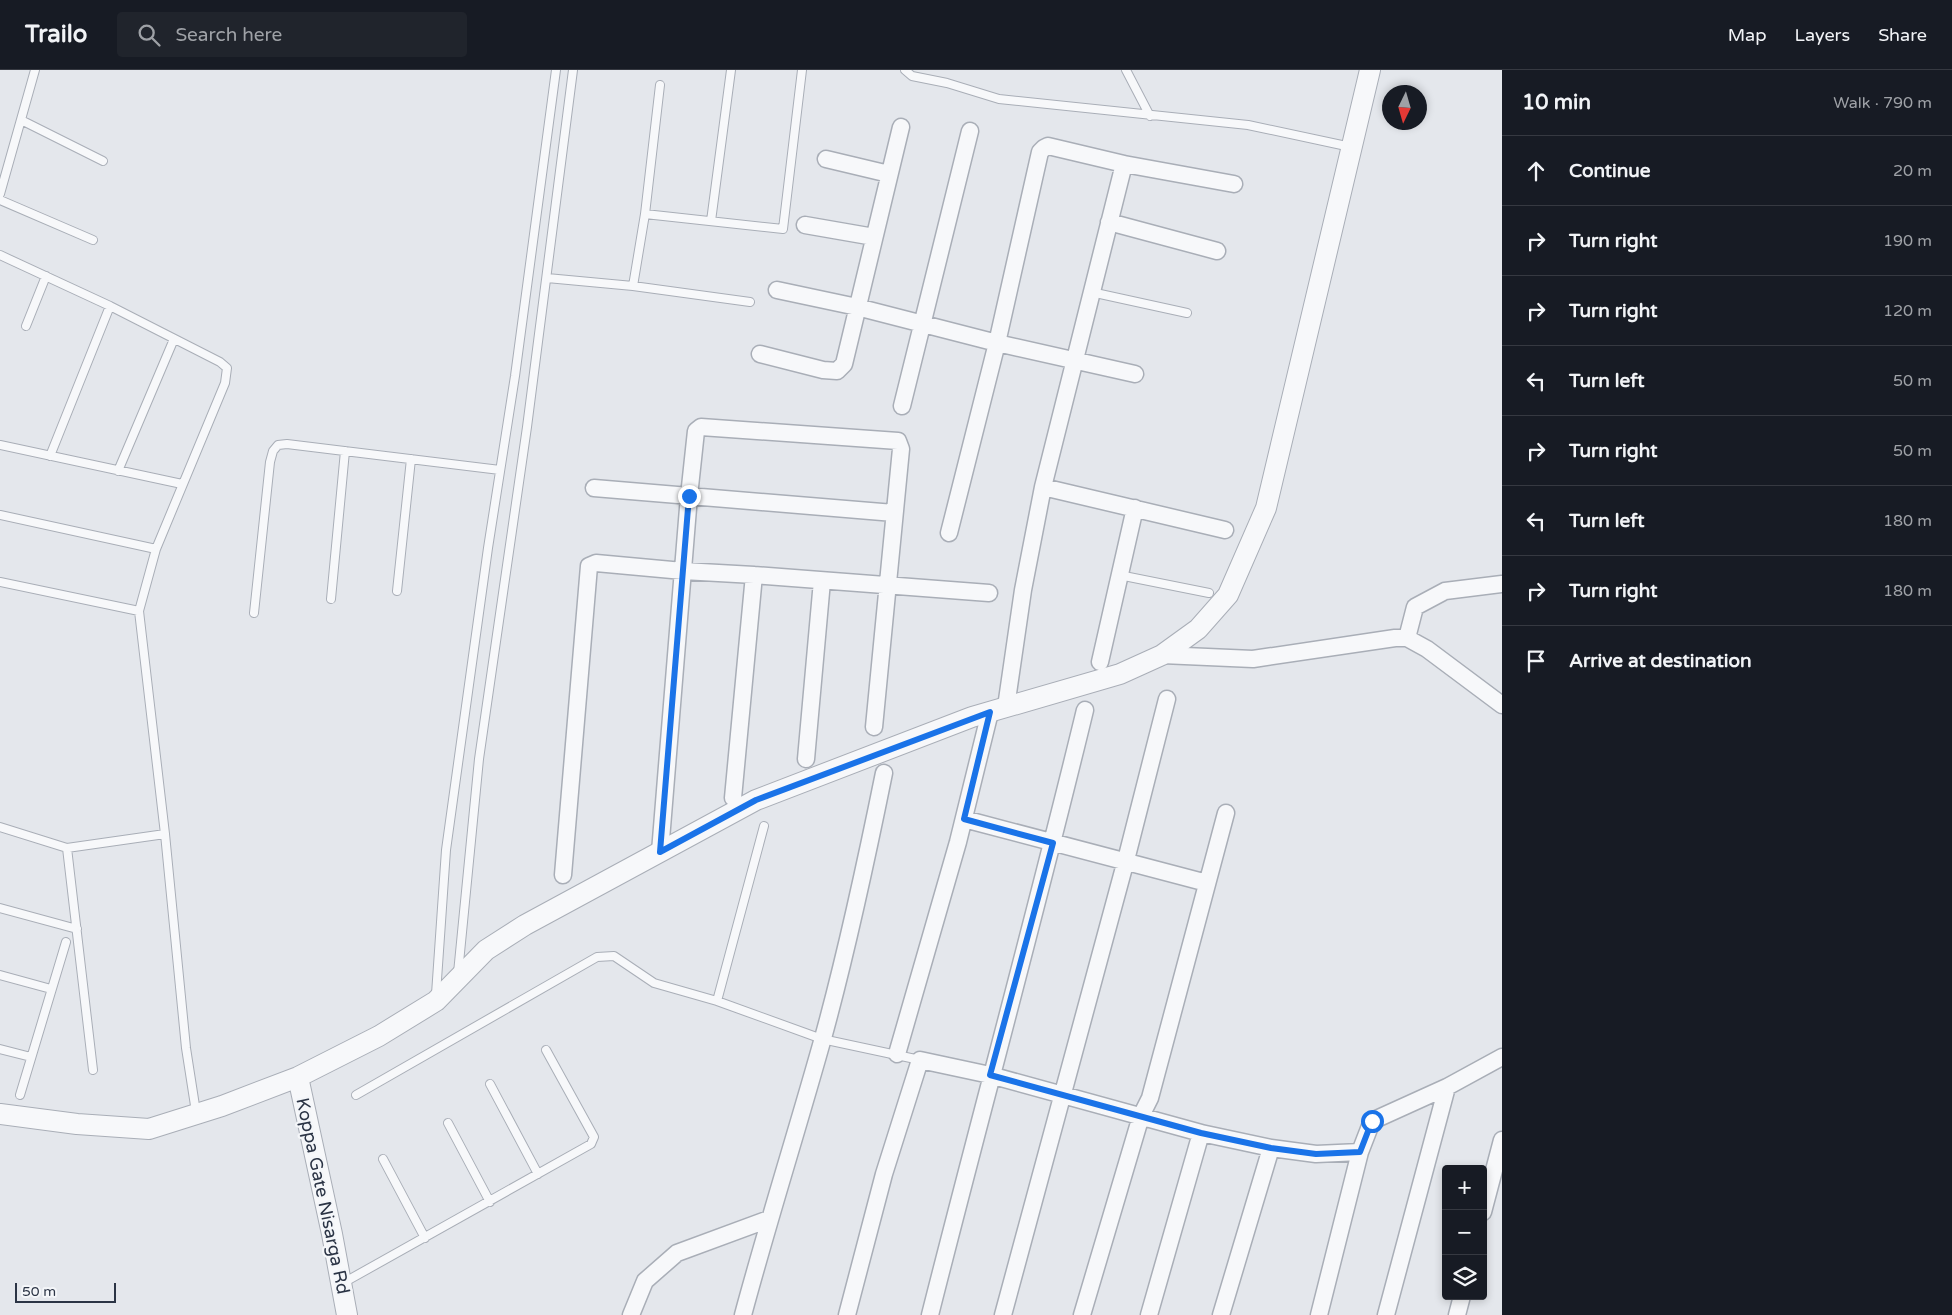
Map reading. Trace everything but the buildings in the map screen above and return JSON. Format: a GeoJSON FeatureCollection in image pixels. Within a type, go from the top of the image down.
{"type":"FeatureCollection","features":[{"type":"Feature","properties":{"kind":"street"},"geometry":{"type":"LineString","coordinates":[[0,1114],[77,1124],[149,1129],[298,1077],[378,1036],[436,1001],[486,950],[525,925],[756,800],[998,710],[1120,674],[1162,654],[1198,629],[1228,595],[1266,508],[1370,70]]}},
{"type":"Feature","properties":{"kind":"street"},"geometry":{"type":"LineString","coordinates":[[760,354],[823,370],[837,371],[844,364],[901,127]]}},
{"type":"Feature","properties":{"kind":"street"},"geometry":{"type":"LineString","coordinates":[[902,406],[970,131]]}},
{"type":"Feature","properties":{"kind":"street"},"geometry":{"type":"LineString","coordinates":[[949,533],[997,343],[1040,152],[1048,146],[1124,164],[1234,184]]}},
{"type":"Feature","properties":{"kind":"street"},"geometry":{"type":"LineString","coordinates":[[826,159],[890,174]]}},
{"type":"Feature","properties":{"kind":"street"},"geometry":{"type":"LineString","coordinates":[[897,1054],[964,819],[998,710],[1043,488],[1124,164]]}},
{"type":"Feature","properties":{"kind":"street"},"geometry":{"type":"LineString","coordinates":[[1109,222],[1217,251]]}},
{"type":"Feature","properties":{"kind":"street"},"geometry":{"type":"LineString","coordinates":[[805,225],[874,237]]}},
{"type":"Feature","properties":{"kind":"street"},"geometry":{"type":"LineString","coordinates":[[777,290],[857,307],[922,325],[1135,374]]}},
{"type":"Feature","properties":{"kind":"street"},"geometry":{"type":"LineString","coordinates":[[660,852],[689,496],[696,431],[701,427],[898,441],[901,449],[874,727]]}},
{"type":"Feature","properties":{"kind":"street"},"geometry":{"type":"LineString","coordinates":[[594,488],[894,513]]}},
{"type":"Feature","properties":{"kind":"street"},"geometry":{"type":"LineString","coordinates":[[1043,488],[1225,530]]}},
{"type":"Feature","properties":{"kind":"street"},"geometry":{"type":"LineString","coordinates":[[1100,662],[1135,508]]}},
{"type":"Feature","properties":{"kind":"street"},"geometry":{"type":"LineString","coordinates":[[563,875],[589,566],[596,563],[683,572],[754,575],[989,593]]}},
{"type":"Feature","properties":{"kind":"street"},"geometry":{"type":"LineString","coordinates":[[733,798],[754,575]]}},
{"type":"Feature","properties":{"kind":"street"},"geometry":{"type":"LineString","coordinates":[[806,759],[822,581]]}},
{"type":"Feature","properties":{"kind":"street"},"geometry":{"type":"LineString","coordinates":[[1406,638],[1415,607],[1445,591],[1502,584]]}},
{"type":"Feature","properties":{"kind":"street"},"geometry":{"type":"LineString","coordinates":[[1162,654],[1253,659],[1406,638],[1426,649],[1502,704]]}},
{"type":"Feature","properties":{"kind":"street"},"geometry":{"type":"LineString","coordinates":[[1003,1315],[1126,860],[1166,699]]}},
{"type":"Feature","properties":{"kind":"street"},"geometry":{"type":"LineString","coordinates":[[930,1315],[990,1075],[1053,843],[1085,710]]}},
{"type":"Feature","properties":{"kind":"street"},"geometry":{"type":"LineString","coordinates":[[743,1315],[822,1039],[858,900],[884,773]]}},
{"type":"Feature","properties":{"kind":"street"},"geometry":{"type":"LineString","coordinates":[[1082,1315],[1141,1116],[1150,1098],[1226,812]]}},
{"type":"Feature","properties":{"kind":"street"},"geometry":{"type":"LineString","coordinates":[[964,819],[1207,882]]}},
{"type":"Feature","properties":{"kind":"street"},"geometry":{"type":"LineString","coordinates":[[1319,1315],[1360,1152],[1372,1121],[1447,1087],[1502,1056]]}},
{"type":"Feature","properties":{"kind":"street"},"geometry":{"type":"LineString","coordinates":[[847,1315],[884,1174],[920,1060],[990,1075],[1201,1133],[1271,1148],[1316,1154],[1360,1152]]}},
{"type":"Feature","properties":{"kind":"street","name":"Koppa Gate Nisarga Rd"},"geometry":{"type":"LineString","coordinates":[[298,1077],[347,1315]]}},
{"type":"Feature","properties":{"kind":"street"},"geometry":{"type":"LineString","coordinates":[[1386,1315],[1447,1087]]}},
{"type":"Feature","properties":{"kind":"street"},"geometry":{"type":"LineString","coordinates":[[1149,1315],[1201,1133]]}},
{"type":"Feature","properties":{"kind":"street"},"geometry":{"type":"LineString","coordinates":[[1484,1210],[1502,1140]]}},
{"type":"Feature","properties":{"kind":"street"},"geometry":{"type":"LineString","coordinates":[[1222,1315],[1271,1148]]}},
{"type":"Feature","properties":{"kind":"street"},"geometry":{"type":"LineString","coordinates":[[631,1315],[645,1281],[677,1254],[769,1219]]}},
{"type":"Feature","properties":{"kind":"street"},"geometry":{"type":"LineString","coordinates":[[1457,1315],[1461,1300]]}},
{"type":"Feature","properties":{"kind":"lane"},"geometry":{"type":"LineString","coordinates":[[0,194],[34,70]]}},
{"type":"Feature","properties":{"kind":"lane"},"geometry":{"type":"LineString","coordinates":[[436,1001],[446,850],[488,548],[515,376],[556,70]]}},
{"type":"Feature","properties":{"kind":"lane"},"geometry":{"type":"LineString","coordinates":[[457,979],[479,759],[573,70]]}},
{"type":"Feature","properties":{"kind":"lane"},"geometry":{"type":"LineString","coordinates":[[712,221],[731,70]]}},
{"type":"Feature","properties":{"kind":"lane"},"geometry":{"type":"LineString","coordinates":[[645,214],[784,229],[802,70]]}},
{"type":"Feature","properties":{"kind":"lane"},"geometry":{"type":"LineString","coordinates":[[905,70],[912,76],[947,83],[999,99],[1248,125],[1353,147]]}},
{"type":"Feature","properties":{"kind":"lane"},"geometry":{"type":"LineString","coordinates":[[1126,70],[1150,116]]}},
{"type":"Feature","properties":{"kind":"lane"},"geometry":{"type":"LineString","coordinates":[[633,286],[645,214],[660,85]]}},
{"type":"Feature","properties":{"kind":"lane"},"geometry":{"type":"LineString","coordinates":[[20,120],[103,161]]}},
{"type":"Feature","properties":{"kind":"lane"},"geometry":{"type":"LineString","coordinates":[[0,200],[93,240]]}},
{"type":"Feature","properties":{"kind":"lane"},"geometry":{"type":"LineString","coordinates":[[0,255],[110,306],[220,362],[227,368],[225,383],[156,548],[139,611],[165,834],[186,1048],[196,1114]]}},
{"type":"Feature","properties":{"kind":"lane"},"geometry":{"type":"LineString","coordinates":[[26,326],[46,276]]}},
{"type":"Feature","properties":{"kind":"lane"},"geometry":{"type":"LineString","coordinates":[[546,278],[633,286],[750,302]]}},
{"type":"Feature","properties":{"kind":"lane"},"geometry":{"type":"LineString","coordinates":[[1091,292],[1187,313]]}},
{"type":"Feature","properties":{"kind":"lane"},"geometry":{"type":"LineString","coordinates":[[50,456],[110,306]]}},
{"type":"Feature","properties":{"kind":"lane"},"geometry":{"type":"LineString","coordinates":[[118,471],[174,339]]}},
{"type":"Feature","properties":{"kind":"lane"},"geometry":{"type":"LineString","coordinates":[[254,613],[270,462],[273,450],[278,445],[287,444],[500,470]]}},
{"type":"Feature","properties":{"kind":"lane"},"geometry":{"type":"LineString","coordinates":[[0,445],[182,484]]}},
{"type":"Feature","properties":{"kind":"lane"},"geometry":{"type":"LineString","coordinates":[[332,599],[345,451]]}},
{"type":"Feature","properties":{"kind":"lane"},"geometry":{"type":"LineString","coordinates":[[397,590],[411,459]]}},
{"type":"Feature","properties":{"kind":"lane"},"geometry":{"type":"LineString","coordinates":[[0,515],[156,548]]}},
{"type":"Feature","properties":{"kind":"lane"},"geometry":{"type":"LineString","coordinates":[[1119,575],[1209,593]]}},
{"type":"Feature","properties":{"kind":"lane"},"geometry":{"type":"LineString","coordinates":[[0,582],[139,611]]}},
{"type":"Feature","properties":{"kind":"lane"},"geometry":{"type":"LineString","coordinates":[[717,1001],[764,826]]}},
{"type":"Feature","properties":{"kind":"lane"},"geometry":{"type":"LineString","coordinates":[[0,827],[67,848],[165,834]]}},
{"type":"Feature","properties":{"kind":"lane"},"geometry":{"type":"LineString","coordinates":[[67,848],[93,1070]]}},
{"type":"Feature","properties":{"kind":"lane"},"geometry":{"type":"LineString","coordinates":[[0,908],[77,930]]}},
{"type":"Feature","properties":{"kind":"lane"},"geometry":{"type":"LineString","coordinates":[[20,1095],[66,942]]}},
{"type":"Feature","properties":{"kind":"lane"},"geometry":{"type":"LineString","coordinates":[[356,1095],[597,957],[614,956],[654,983],[717,1001],[822,1039],[920,1060]]}},
{"type":"Feature","properties":{"kind":"lane"},"geometry":{"type":"LineString","coordinates":[[0,975],[51,989]]}},
{"type":"Feature","properties":{"kind":"lane"},"geometry":{"type":"LineString","coordinates":[[0,1049],[31,1057]]}},
{"type":"Feature","properties":{"kind":"lane"},"geometry":{"type":"LineString","coordinates":[[341,1284],[591,1144],[594,1137],[546,1050]]}},
{"type":"Feature","properties":{"kind":"lane"},"geometry":{"type":"LineString","coordinates":[[490,1084],[538,1174]]}},
{"type":"Feature","properties":{"kind":"lane"},"geometry":{"type":"LineString","coordinates":[[448,1123],[490,1202]]}},
{"type":"Feature","properties":{"kind":"lane"},"geometry":{"type":"LineString","coordinates":[[384,1159],[425,1238]]}},
{"type":"Feature","properties":{"kind":"route"},"geometry":{"type":"LineString","coordinates":[[689,496],[660,852],[756,800],[972,717],[990,712],[964,819],[1053,843],[990,1075],[1201,1133],[1271,1148],[1316,1154],[1360,1152],[1372,1121]]}}]}
